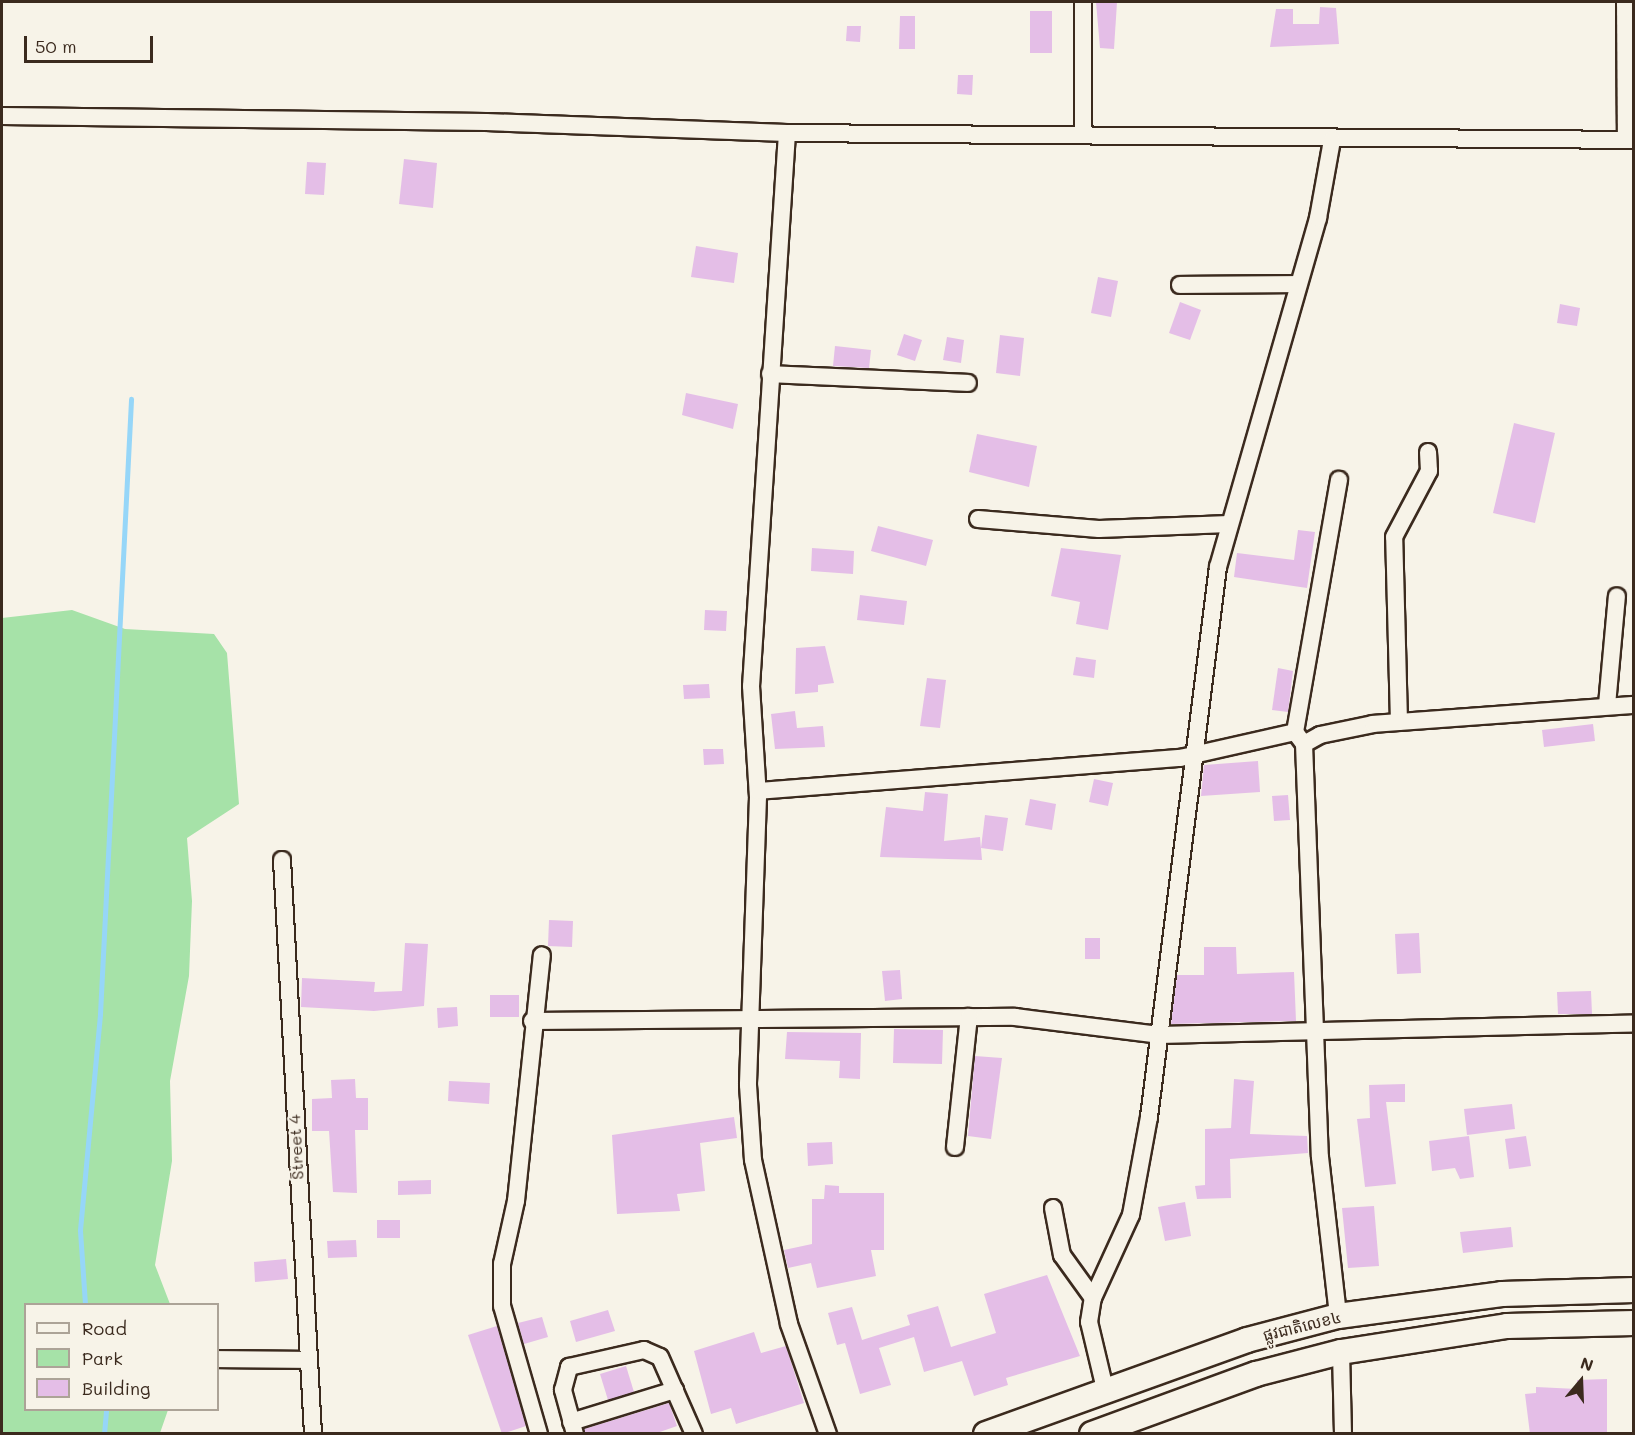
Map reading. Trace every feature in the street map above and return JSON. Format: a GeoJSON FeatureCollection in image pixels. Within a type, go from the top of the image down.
{"type":"FeatureCollection","features":[{"type":"Feature","properties":{"kind":"highway","name":"ផ្លូវជាតិលេខ៤"},"geometry":{"type":"LineString","coordinates":[[986,1434],[1105,1389],[1247,1340],[1338,1316],[1491,1294],[1634,1290]]}},
{"type":"Feature","properties":{"kind":"highway"},"geometry":{"type":"LineString","coordinates":[[1092,1434],[1256,1374],[1341,1352],[1507,1326],[1634,1323]]}},
{"type":"Feature","properties":{"kind":"street"},"geometry":{"type":"LineString","coordinates":[[1083,2],[1083,135]]}},
{"type":"Feature","properties":{"kind":"street"},"geometry":{"type":"LineString","coordinates":[[2,116],[486,122],[787,133],[1083,135],[1332,140],[1630,140],[1625,2]]}},
{"type":"Feature","properties":{"kind":"street"},"geometry":{"type":"LineString","coordinates":[[787,133],[751,686],[758,791],[748,1017],[753,1160],[789,1324],[828,1434]]}},
{"type":"Feature","properties":{"kind":"street"},"geometry":{"type":"LineString","coordinates":[[1105,1389],[1089,1322],[1093,1298],[1131,1215],[1159,1035],[1190,754],[1229,524],[1327,183],[1332,140]]}},
{"type":"Feature","properties":{"kind":"street"},"geometry":{"type":"LineString","coordinates":[[1180,285],[1298,284]]}},
{"type":"Feature","properties":{"kind":"street"},"geometry":{"type":"LineString","coordinates":[[770,374],[968,383]]}},
{"type":"Feature","properties":{"kind":"street"},"geometry":{"type":"LineString","coordinates":[[1399,722],[1394,537],[1428,471],[1428,452]]}},
{"type":"Feature","properties":{"kind":"street"},"geometry":{"type":"LineString","coordinates":[[1338,1316],[1320,1157],[1317,1032],[1300,738],[1339,480]]}},
{"type":"Feature","properties":{"kind":"street"},"geometry":{"type":"LineString","coordinates":[[978,519],[1099,529],[1229,524]]}},
{"type":"Feature","properties":{"kind":"street"},"geometry":{"type":"LineString","coordinates":[[1606,705],[1617,596]]}},
{"type":"Feature","properties":{"kind":"street"},"geometry":{"type":"LineString","coordinates":[[758,791],[1190,754],[1399,722],[1606,705],[1634,705]]}},
{"type":"Feature","properties":{"kind":"street","name":"S̄treet 4"},"geometry":{"type":"LineString","coordinates":[[282,860],[313,1434]]}},
{"type":"Feature","properties":{"kind":"street"},"geometry":{"type":"LineString","coordinates":[[539,1434],[502,1306],[502,1264],[516,1201],[532,1021],[542,955]]}},
{"type":"Feature","properties":{"kind":"street"},"geometry":{"type":"LineString","coordinates":[[532,1021],[748,1017],[1015,1017],[1159,1035],[1634,1023]]}},
{"type":"Feature","properties":{"kind":"street"},"geometry":{"type":"LineString","coordinates":[[955,1147],[969,1017]]}},
{"type":"Feature","properties":{"kind":"street"},"geometry":{"type":"LineString","coordinates":[[1053,1208],[1062,1255],[1093,1298]]}},
{"type":"Feature","properties":{"kind":"street"},"geometry":{"type":"LineString","coordinates":[[675,1390],[573,1428],[562,1377],[569,1367],[644,1350],[660,1357],[675,1390],[693,1433]]}},
{"type":"Feature","properties":{"kind":"street"},"geometry":{"type":"LineString","coordinates":[[1341,1352],[1343,1434]]}},
{"type":"Feature","properties":{"kind":"street"},"geometry":{"type":"LineString","coordinates":[[219,1359],[308,1360]]}},
{"type":"Feature","properties":{"kind":"green space"},"geometry":{"type":"Polygon","coordinates":[[[72,610],[125,629],[214,634],[227,653],[239,804],[187,838],[192,901],[189,976],[170,1081],[172,1161],[155,1265],[170,1303],[24,1303],[24,1411],[168,1411],[160,1433],[2,1433],[2,618],[72,610]]]}},
{"type":"Feature","properties":{"kind":"building"},"geometry":{"type":"Polygon","coordinates":[[[1096,2],[1117,2],[1114,49],[1100,48],[1096,2]]]}},
{"type":"Feature","properties":{"kind":"building"},"geometry":{"type":"Polygon","coordinates":[[[1320,7],[1336,8],[1339,44],[1270,47],[1276,9],[1293,9],[1293,24],[1319,24],[1320,7]]]}},
{"type":"Feature","properties":{"kind":"building"},"geometry":{"type":"Polygon","coordinates":[[[1030,11],[1052,11],[1052,53],[1030,53],[1030,11]]]}},
{"type":"Feature","properties":{"kind":"building"},"geometry":{"type":"Polygon","coordinates":[[[900,16],[915,16],[915,49],[899,49],[900,16]]]}},
{"type":"Feature","properties":{"kind":"building"},"geometry":{"type":"Polygon","coordinates":[[[847,26],[861,26],[860,42],[846,41],[847,26]]]}},
{"type":"Feature","properties":{"kind":"building"},"geometry":{"type":"Polygon","coordinates":[[[958,75],[973,75],[972,95],[957,94],[958,75]]]}},
{"type":"Feature","properties":{"kind":"building"},"geometry":{"type":"Polygon","coordinates":[[[404,159],[437,163],[433,208],[399,204],[404,159]]]}},
{"type":"Feature","properties":{"kind":"building"},"geometry":{"type":"Polygon","coordinates":[[[307,162],[326,163],[324,195],[305,194],[307,162]]]}},
{"type":"Feature","properties":{"kind":"building"},"geometry":{"type":"Polygon","coordinates":[[[696,246],[738,253],[734,283],[691,277],[696,246]]]}},
{"type":"Feature","properties":{"kind":"building"},"geometry":{"type":"Polygon","coordinates":[[[1098,277],[1118,281],[1111,317],[1091,313],[1098,277]]]}},
{"type":"Feature","properties":{"kind":"building"},"geometry":{"type":"Polygon","coordinates":[[[1180,302],[1201,310],[1190,340],[1169,333],[1180,302]]]}},
{"type":"Feature","properties":{"kind":"building"},"geometry":{"type":"Polygon","coordinates":[[[1560,304],[1580,308],[1577,326],[1557,323],[1560,304]]]}},
{"type":"Feature","properties":{"kind":"building"},"geometry":{"type":"Polygon","coordinates":[[[904,334],[922,340],[915,361],[897,355],[904,334]]]}},
{"type":"Feature","properties":{"kind":"building"},"geometry":{"type":"Polygon","coordinates":[[[1000,335],[1024,338],[1020,376],[996,373],[1000,335]]]}},
{"type":"Feature","properties":{"kind":"building"},"geometry":{"type":"Polygon","coordinates":[[[947,337],[964,340],[961,363],[943,360],[947,337]]]}},
{"type":"Feature","properties":{"kind":"building"},"geometry":{"type":"Polygon","coordinates":[[[835,346],[871,350],[869,368],[833,366],[835,346]]]}},
{"type":"Feature","properties":{"kind":"building"},"geometry":{"type":"Polygon","coordinates":[[[686,393],[738,404],[733,429],[682,415],[686,393]]]}},
{"type":"Feature","properties":{"kind":"building"},"geometry":{"type":"Polygon","coordinates":[[[1514,423],[1555,433],[1535,523],[1493,513],[1514,423]]]}},
{"type":"Feature","properties":{"kind":"building"},"geometry":{"type":"Polygon","coordinates":[[[977,434],[1037,446],[1029,487],[969,472],[977,434]]]}},
{"type":"Feature","properties":{"kind":"building"},"geometry":{"type":"Polygon","coordinates":[[[878,526],[933,540],[926,566],[871,551],[878,526]]]}},
{"type":"Feature","properties":{"kind":"building"},"geometry":{"type":"Polygon","coordinates":[[[1298,530],[1315,532],[1307,588],[1234,577],[1237,553],[1294,560],[1298,530]]]}},
{"type":"Feature","properties":{"kind":"building"},"geometry":{"type":"Polygon","coordinates":[[[812,548],[854,551],[853,574],[811,571],[812,548]]]}},
{"type":"Feature","properties":{"kind":"building"},"geometry":{"type":"Polygon","coordinates":[[[1061,548],[1121,555],[1108,630],[1076,624],[1080,602],[1051,596],[1061,548]]]}},
{"type":"Feature","properties":{"kind":"building"},"geometry":{"type":"Polygon","coordinates":[[[860,595],[907,601],[904,625],[857,620],[860,595]]]}},
{"type":"Feature","properties":{"kind":"building"},"geometry":{"type":"Polygon","coordinates":[[[705,610],[727,611],[726,631],[704,630],[705,610]]]}},
{"type":"Feature","properties":{"kind":"building"},"geometry":{"type":"Polygon","coordinates":[[[825,646],[834,683],[818,685],[818,692],[795,694],[796,648],[825,646]]]}},
{"type":"Feature","properties":{"kind":"building"},"geometry":{"type":"Polygon","coordinates":[[[1076,657],[1096,660],[1094,678],[1073,675],[1076,657]]]}},
{"type":"Feature","properties":{"kind":"building"},"geometry":{"type":"Polygon","coordinates":[[[1278,668],[1293,671],[1288,712],[1272,710],[1278,668]]]}},
{"type":"Feature","properties":{"kind":"building"},"geometry":{"type":"Polygon","coordinates":[[[927,678],[946,680],[940,728],[920,726],[927,678]]]}},
{"type":"Feature","properties":{"kind":"building"},"geometry":{"type":"Polygon","coordinates":[[[709,684],[710,698],[684,699],[683,685],[709,684]]]}},
{"type":"Feature","properties":{"kind":"building"},"geometry":{"type":"Polygon","coordinates":[[[795,711],[797,728],[823,726],[825,747],[775,749],[771,714],[795,711]]]}},
{"type":"Feature","properties":{"kind":"building"},"geometry":{"type":"Polygon","coordinates":[[[1593,724],[1595,741],[1544,747],[1542,730],[1593,724]]]}},
{"type":"Feature","properties":{"kind":"building"},"geometry":{"type":"Polygon","coordinates":[[[703,749],[723,749],[724,764],[704,765],[703,749]]]}},
{"type":"Feature","properties":{"kind":"building"},"geometry":{"type":"Polygon","coordinates":[[[1258,761],[1260,792],[1201,796],[1204,765],[1258,761]]]}},
{"type":"Feature","properties":{"kind":"building"},"geometry":{"type":"Polygon","coordinates":[[[1094,779],[1113,783],[1108,806],[1089,802],[1094,779]]]}},
{"type":"Feature","properties":{"kind":"building"},"geometry":{"type":"Polygon","coordinates":[[[925,792],[948,794],[944,841],[980,837],[982,860],[880,857],[886,807],[923,811],[925,792]]]}},
{"type":"Feature","properties":{"kind":"building"},"geometry":{"type":"Polygon","coordinates":[[[1288,795],[1290,820],[1274,821],[1272,796],[1288,795]]]}},
{"type":"Feature","properties":{"kind":"building"},"geometry":{"type":"Polygon","coordinates":[[[1030,799],[1056,804],[1052,830],[1025,825],[1030,799]]]}},
{"type":"Feature","properties":{"kind":"building"},"geometry":{"type":"Polygon","coordinates":[[[985,815],[1008,818],[1003,851],[981,848],[985,815]]]}},
{"type":"Feature","properties":{"kind":"building"},"geometry":{"type":"Polygon","coordinates":[[[549,920],[573,921],[572,947],[548,946],[549,920]]]}},
{"type":"Feature","properties":{"kind":"building"},"geometry":{"type":"Polygon","coordinates":[[[1419,933],[1421,973],[1397,974],[1395,934],[1419,933]]]}},
{"type":"Feature","properties":{"kind":"building"},"geometry":{"type":"Polygon","coordinates":[[[1085,938],[1100,938],[1100,959],[1085,959],[1085,938]]]}},
{"type":"Feature","properties":{"kind":"building"},"geometry":{"type":"Polygon","coordinates":[[[405,943],[428,944],[424,1006],[374,1011],[301,1007],[302,978],[375,982],[374,992],[402,991],[405,943]]]}},
{"type":"Feature","properties":{"kind":"building"},"geometry":{"type":"Polygon","coordinates":[[[1204,947],[1236,947],[1237,974],[1294,972],[1296,1021],[1171,1024],[1177,975],[1204,975],[1204,947]]]}},
{"type":"Feature","properties":{"kind":"building"},"geometry":{"type":"Polygon","coordinates":[[[900,970],[902,999],[885,1001],[882,971],[900,970]]]}},
{"type":"Feature","properties":{"kind":"building"},"geometry":{"type":"Polygon","coordinates":[[[1591,991],[1592,1014],[1558,1014],[1557,992],[1591,991]]]}},
{"type":"Feature","properties":{"kind":"building"},"geometry":{"type":"Polygon","coordinates":[[[490,995],[519,995],[519,1017],[490,1017],[490,995]]]}},
{"type":"Feature","properties":{"kind":"building"},"geometry":{"type":"Polygon","coordinates":[[[457,1007],[458,1026],[438,1028],[437,1008],[457,1007]]]}},
{"type":"Feature","properties":{"kind":"building"},"geometry":{"type":"Polygon","coordinates":[[[894,1029],[943,1030],[942,1064],[893,1063],[894,1029]]]}},
{"type":"Feature","properties":{"kind":"building"},"geometry":{"type":"Polygon","coordinates":[[[787,1032],[861,1033],[860,1079],[839,1078],[840,1061],[785,1059],[787,1032]]]}},
{"type":"Feature","properties":{"kind":"building"},"geometry":{"type":"Polygon","coordinates":[[[975,1056],[1002,1058],[991,1139],[968,1136],[975,1056]]]}},
{"type":"Feature","properties":{"kind":"building"},"geometry":{"type":"Polygon","coordinates":[[[355,1079],[356,1098],[368,1098],[368,1130],[355,1130],[357,1193],[333,1192],[329,1131],[312,1131],[312,1099],[332,1098],[331,1080],[355,1079]]]}},
{"type":"Feature","properties":{"kind":"building"},"geometry":{"type":"Polygon","coordinates":[[[1234,1079],[1254,1081],[1250,1134],[1307,1136],[1308,1153],[1230,1159],[1231,1198],[1197,1199],[1195,1186],[1205,1185],[1205,1129],[1231,1128],[1234,1079]]]}},
{"type":"Feature","properties":{"kind":"building"},"geometry":{"type":"Polygon","coordinates":[[[449,1081],[490,1083],[489,1104],[448,1101],[449,1081]]]}},
{"type":"Feature","properties":{"kind":"building"},"geometry":{"type":"Polygon","coordinates":[[[1405,1084],[1405,1102],[1386,1102],[1396,1184],[1365,1187],[1357,1119],[1370,1118],[1369,1085],[1405,1084]]]}},
{"type":"Feature","properties":{"kind":"building"},"geometry":{"type":"Polygon","coordinates":[[[1512,1104],[1515,1129],[1467,1135],[1464,1109],[1512,1104]]]}},
{"type":"Feature","properties":{"kind":"building"},"geometry":{"type":"Polygon","coordinates":[[[734,1117],[737,1138],[700,1143],[705,1191],[677,1194],[680,1211],[617,1214],[612,1135],[734,1117]]]}},
{"type":"Feature","properties":{"kind":"building"},"geometry":{"type":"Polygon","coordinates":[[[1469,1136],[1474,1177],[1460,1179],[1455,1168],[1432,1171],[1429,1141],[1469,1136]]]}},
{"type":"Feature","properties":{"kind":"building"},"geometry":{"type":"Polygon","coordinates":[[[1526,1136],[1531,1166],[1509,1169],[1505,1139],[1526,1136]]]}},
{"type":"Feature","properties":{"kind":"building"},"geometry":{"type":"Polygon","coordinates":[[[832,1142],[833,1164],[808,1166],[807,1143],[832,1142]]]}},
{"type":"Feature","properties":{"kind":"building"},"geometry":{"type":"Polygon","coordinates":[[[431,1180],[431,1194],[398,1195],[398,1181],[431,1180]]]}},
{"type":"Feature","properties":{"kind":"building"},"geometry":{"type":"Polygon","coordinates":[[[825,1185],[839,1186],[839,1193],[884,1193],[884,1250],[871,1250],[876,1276],[817,1288],[811,1263],[788,1268],[784,1250],[812,1244],[812,1199],[824,1199],[825,1185]]]}},
{"type":"Feature","properties":{"kind":"building"},"geometry":{"type":"Polygon","coordinates":[[[1185,1202],[1191,1236],[1165,1241],[1158,1207],[1185,1202]]]}},
{"type":"Feature","properties":{"kind":"building"},"geometry":{"type":"Polygon","coordinates":[[[1374,1206],[1379,1266],[1348,1268],[1342,1208],[1374,1206]]]}},
{"type":"Feature","properties":{"kind":"building"},"geometry":{"type":"Polygon","coordinates":[[[377,1220],[400,1220],[400,1238],[377,1238],[377,1220]]]}},
{"type":"Feature","properties":{"kind":"building"},"geometry":{"type":"Polygon","coordinates":[[[1511,1227],[1513,1247],[1463,1253],[1460,1232],[1511,1227]]]}},
{"type":"Feature","properties":{"kind":"building"},"geometry":{"type":"Polygon","coordinates":[[[356,1240],[357,1257],[328,1258],[327,1241],[356,1240]]]}},
{"type":"Feature","properties":{"kind":"building"},"geometry":{"type":"Polygon","coordinates":[[[286,1259],[288,1279],[255,1282],[254,1262],[286,1259]]]}},
{"type":"Feature","properties":{"kind":"building"},"geometry":{"type":"Polygon","coordinates":[[[1047,1275],[1080,1356],[1006,1378],[1008,1385],[974,1396],[962,1361],[924,1372],[914,1337],[879,1348],[891,1385],[860,1394],[845,1343],[837,1345],[828,1313],[852,1307],[862,1340],[910,1325],[907,1315],[938,1306],[951,1347],[996,1333],[984,1294],[1047,1275]]]}},
{"type":"Feature","properties":{"kind":"building"},"geometry":{"type":"Polygon","coordinates":[[[608,1310],[615,1331],[576,1342],[570,1321],[608,1310]]]}},
{"type":"Feature","properties":{"kind":"building"},"geometry":{"type":"Polygon","coordinates":[[[542,1317],[548,1337],[524,1344],[518,1323],[542,1317]]]}},
{"type":"Feature","properties":{"kind":"building"},"geometry":{"type":"Polygon","coordinates":[[[497,1326],[526,1426],[502,1434],[468,1335],[497,1326]]]}},
{"type":"Feature","properties":{"kind":"building"},"geometry":{"type":"Polygon","coordinates":[[[754,1332],[761,1353],[786,1346],[804,1403],[736,1424],[731,1408],[711,1414],[694,1351],[754,1332]]]}},
{"type":"Feature","properties":{"kind":"building"},"geometry":{"type":"Polygon","coordinates":[[[626,1366],[634,1392],[608,1400],[600,1374],[626,1366]]]}},
{"type":"Feature","properties":{"kind":"building"},"geometry":{"type":"Polygon","coordinates":[[[1607,1379],[1607,1434],[1530,1434],[1525,1394],[1536,1393],[1536,1387],[1577,1389],[1577,1380],[1607,1379]]]}},
{"type":"Feature","properties":{"kind":"building"},"geometry":{"type":"Polygon","coordinates":[[[669,1403],[677,1426],[654,1434],[585,1434],[584,1429],[669,1403]]]}},
{"type":"Feature","properties":{"kind":"waterway"},"geometry":{"type":"LineString","coordinates":[[85,1303],[80,1230],[100,1014],[131,399]]}},
{"type":"Feature","properties":{"kind":"waterway"},"geometry":{"type":"LineString","coordinates":[[104,1434],[106,1411]]}}]}
